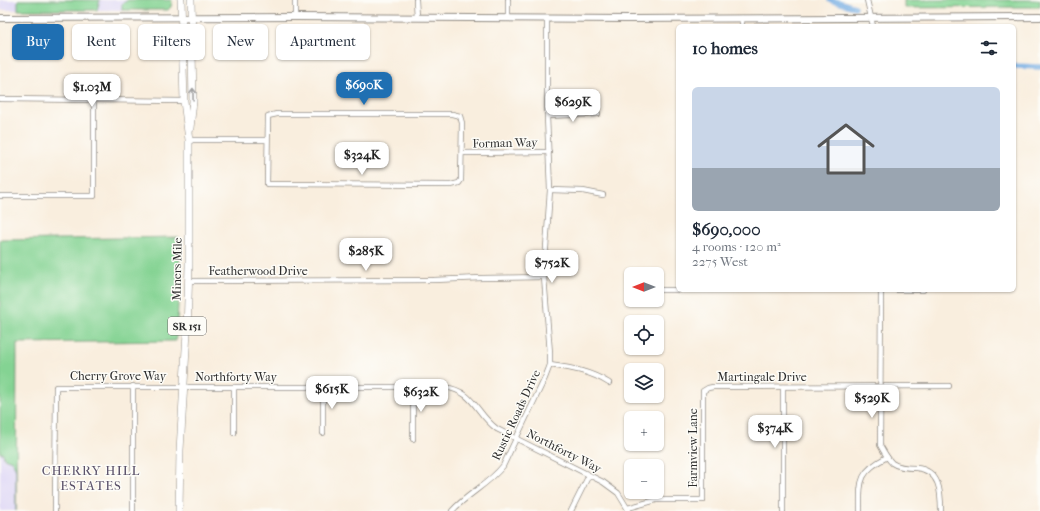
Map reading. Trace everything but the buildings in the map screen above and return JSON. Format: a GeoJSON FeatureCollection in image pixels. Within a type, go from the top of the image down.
{"type":"FeatureCollection","features":[{"type":"Feature","properties":{"kind":"main road","name":"SR 151"},"geometry":{"type":"LineString","coordinates":[[181,0],[181,17]]}},
{"type":"Feature","properties":{"kind":"main road","name":"SR 151"},"geometry":{"type":"LineString","coordinates":[[189,140],[193,102],[191,0]]}},
{"type":"Feature","properties":{"kind":"main road","name":"Miners Mile"},"geometry":{"type":"LineString","coordinates":[[179,511],[180,450],[189,281],[189,140],[184,101],[181,17]]}},
{"type":"Feature","properties":{"kind":"street"},"geometry":{"type":"LineString","coordinates":[[295,0],[295,17]]}},
{"type":"Feature","properties":{"kind":"street"},"geometry":{"type":"LineString","coordinates":[[416,0],[416,17]]}},
{"type":"Feature","properties":{"kind":"street"},"geometry":{"type":"LineString","coordinates":[[508,0],[508,18]]}},
{"type":"Feature","properties":{"kind":"street"},"geometry":{"type":"LineString","coordinates":[[867,0],[872,24]]}},
{"type":"Feature","properties":{"kind":"street"},"geometry":{"type":"LineString","coordinates":[[0,18],[416,17],[629,19],[1040,17]]}},
{"type":"Feature","properties":{"kind":"street","name":"Rustic Roads Drive"},"geometry":{"type":"LineString","coordinates":[[452,511],[500,471],[506,462],[550,364],[544,277],[550,190],[546,116],[547,18]]}},
{"type":"Feature","properties":{"kind":"street"},"geometry":{"type":"LineString","coordinates":[[742,18],[742,24]]}},
{"type":"Feature","properties":{"kind":"street"},"geometry":{"type":"LineString","coordinates":[[0,100],[184,101]]}},
{"type":"Feature","properties":{"kind":"street"},"geometry":{"type":"LineString","coordinates":[[0,196],[94,196],[94,100]]}},
{"type":"Feature","properties":{"kind":"street"},"geometry":{"type":"LineString","coordinates":[[277,114],[452,114],[460,116],[462,123],[462,153],[462,176],[459,183],[451,185],[267,184],[268,116],[277,114]]}},
{"type":"Feature","properties":{"kind":"street"},"geometry":{"type":"LineString","coordinates":[[546,116],[598,114]]}},
{"type":"Feature","properties":{"kind":"street"},"geometry":{"type":"LineString","coordinates":[[189,140],[267,140]]}},
{"type":"Feature","properties":{"kind":"street","name":"Forman Way"},"geometry":{"type":"LineString","coordinates":[[462,153],[549,152]]}},
{"type":"Feature","properties":{"kind":"street"},"geometry":{"type":"LineString","coordinates":[[550,190],[583,191],[604,195]]}},
{"type":"Feature","properties":{"kind":"street","name":"Featherwood Drive"},"geometry":{"type":"LineString","coordinates":[[189,281],[434,280],[544,277]]}},
{"type":"Feature","properties":{"kind":"street"},"geometry":{"type":"LineString","coordinates":[[664,290],[676,290]]}},
{"type":"Feature","properties":{"kind":"street"},"geometry":{"type":"LineString","coordinates":[[881,292],[880,445],[887,457],[894,464],[906,468],[918,468],[931,473],[938,482],[941,496],[941,511]]}},
{"type":"Feature","properties":{"kind":"street"},"geometry":{"type":"LineString","coordinates":[[550,364],[586,371],[609,383]]}},
{"type":"Feature","properties":{"kind":"street","name":"Cherry Grove Way"},"geometry":{"type":"LineString","coordinates":[[55,511],[56,386],[184,386]]}},
{"type":"Feature","properties":{"kind":"street"},"geometry":{"type":"LineString","coordinates":[[133,386],[133,511]]}},
{"type":"Feature","properties":{"kind":"street","name":"Northforty Way"},"geometry":{"type":"LineString","coordinates":[[184,386],[444,387],[460,391],[474,402],[489,423],[611,487],[618,493],[628,510]]}},
{"type":"Feature","properties":{"kind":"street"},"geometry":{"type":"LineString","coordinates":[[783,386],[783,511]]}},
{"type":"Feature","properties":{"kind":"street","name":"Martingale Drive"},"geometry":{"type":"LineString","coordinates":[[703,391],[713,387],[949,386]]}},
{"type":"Feature","properties":{"kind":"street"},"geometry":{"type":"LineString","coordinates":[[234,387],[234,433]]}},
{"type":"Feature","properties":{"kind":"street"},"geometry":{"type":"LineString","coordinates":[[323,387],[323,433]]}},
{"type":"Feature","properties":{"kind":"street"},"geometry":{"type":"LineString","coordinates":[[413,387],[413,440]]}},
{"type":"Feature","properties":{"kind":"street","name":"Farmview Lane"},"geometry":{"type":"LineString","coordinates":[[628,510],[656,500],[703,500],[703,391]]}},
{"type":"Feature","properties":{"kind":"street"},"geometry":{"type":"LineString","coordinates":[[860,511],[860,483],[866,471],[873,464],[887,457]]}},
{"type":"Feature","properties":{"kind":"street"},"geometry":{"type":"LineString","coordinates":[[571,511],[589,475]]}},
{"type":"Feature","properties":{"kind":"shaded area"},"geometry":{"type":"Polygon","coordinates":[[[0,0],[172,0],[172,3],[168,10],[0,10],[0,0]]]}},
{"type":"Feature","properties":{"kind":"shaded area"},"geometry":{"type":"Polygon","coordinates":[[[0,343],[17,343],[17,511],[0,511],[0,343]]]}},
{"type":"Feature","properties":{"kind":"green space"},"geometry":{"type":"Polygon","coordinates":[[[18,0],[100,0],[97,10],[18,10],[18,0]]]}},
{"type":"Feature","properties":{"kind":"green space"},"geometry":{"type":"Polygon","coordinates":[[[128,0],[172,0],[171,7],[168,10],[122,10],[122,4],[128,0]]]}},
{"type":"Feature","properties":{"kind":"green space"},"geometry":{"type":"Polygon","coordinates":[[[904,0],[1040,0],[1040,7],[904,8],[904,0]]]}},
{"type":"Feature","properties":{"kind":"green space"},"geometry":{"type":"Polygon","coordinates":[[[179,237],[180,271],[176,341],[17,343],[16,511],[16,469],[12,461],[4,458],[3,453],[0,453],[0,240],[179,237]]]}},
{"type":"Feature","properties":{"kind":"waterway"},"geometry":{"type":"LineString","coordinates":[[830,0],[855,7]]}},
{"type":"Feature","properties":{"kind":"waterway"},"geometry":{"type":"LineString","coordinates":[[1016,66],[1040,67]]}},
{"type":"Feature","properties":{"kind":"district","name":"CHERRY HILL ESTATES"},"geometry":{"type":"Point","coordinates":[91,478]}}]}
